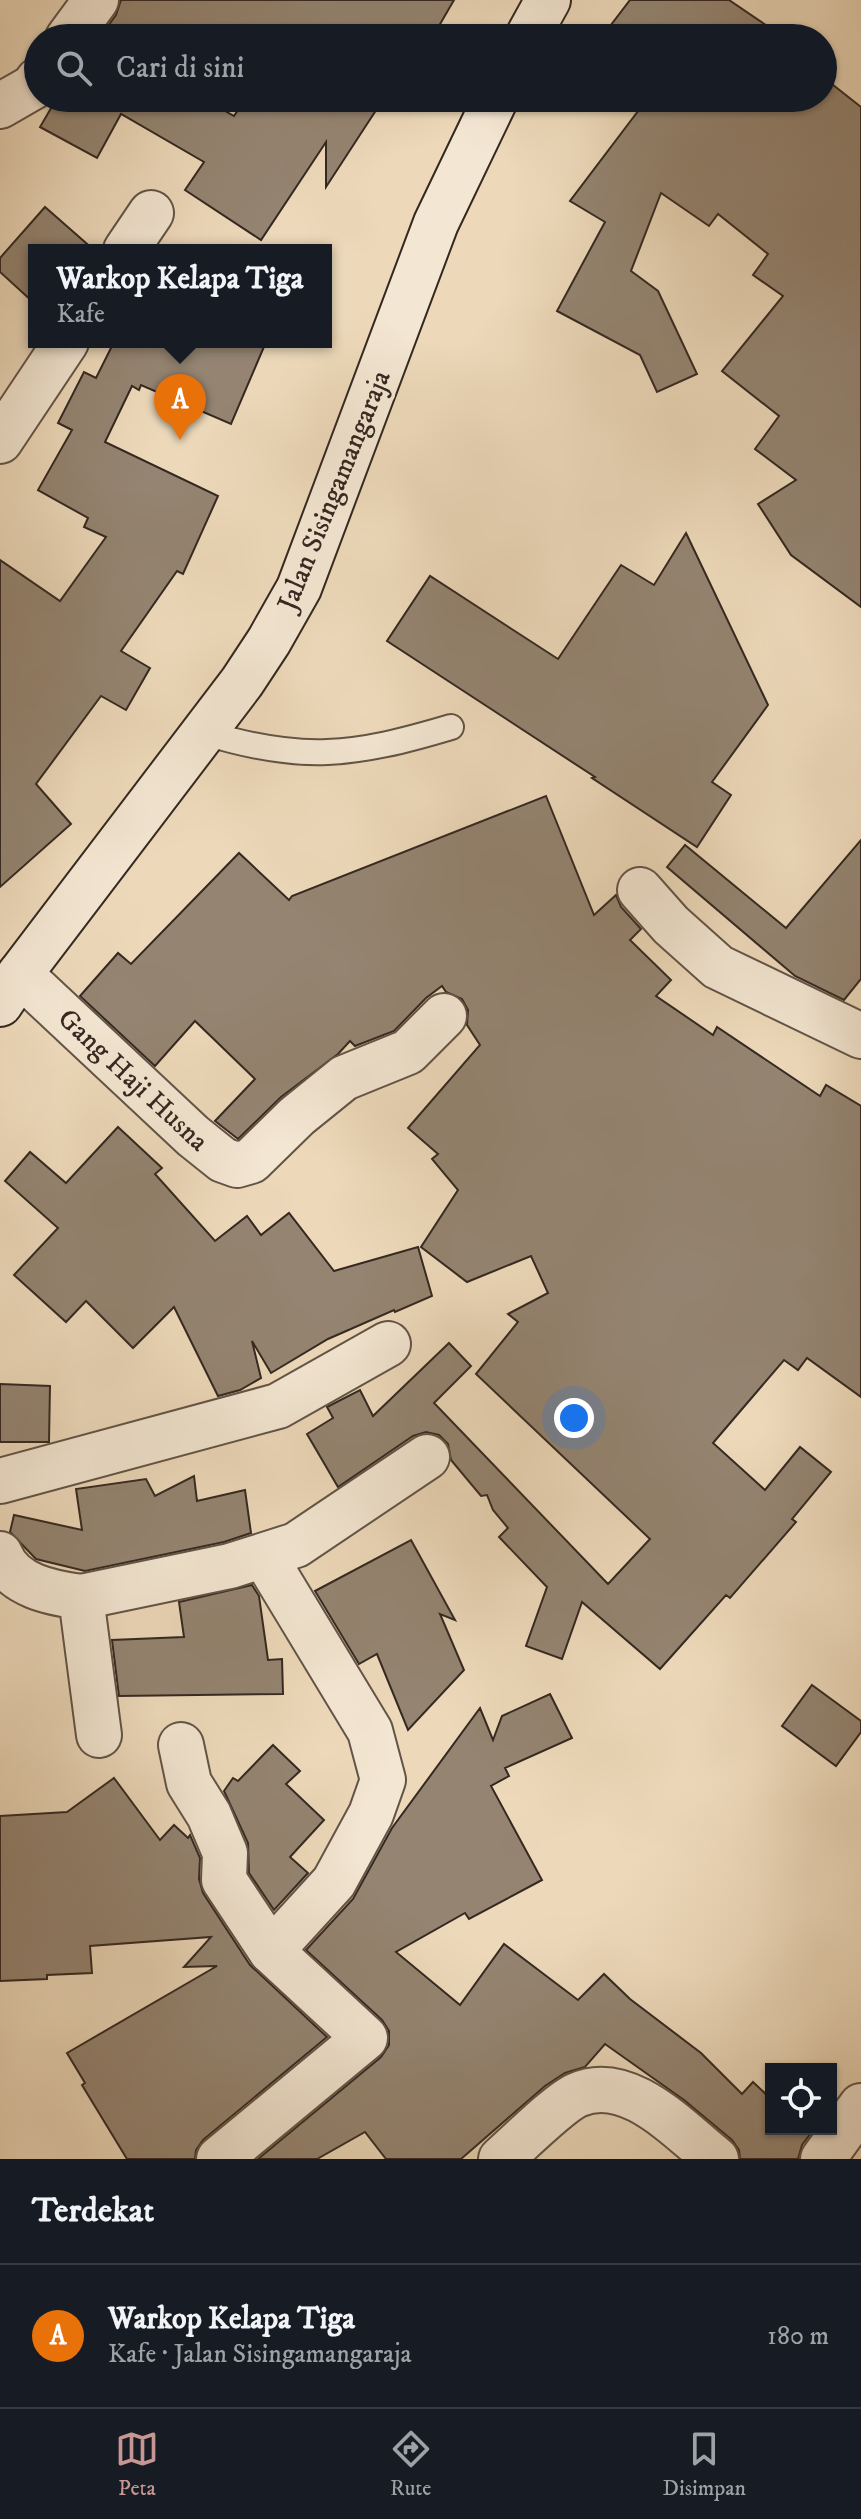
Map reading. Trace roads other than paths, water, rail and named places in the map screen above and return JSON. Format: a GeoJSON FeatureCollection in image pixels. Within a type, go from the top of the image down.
{"type":"FeatureCollection","features":[{"type":"Feature","properties":{"kind":"street"},"geometry":{"type":"LineString","coordinates":[[78,24],[96,0]]}},
{"type":"Feature","properties":{"kind":"street"},"geometry":{"type":"LineString","coordinates":[[535,24],[548,0]]}},
{"type":"Feature","properties":{"kind":"street","name":"Jalan Sisingamangaraja"},"geometry":{"type":"LineString","coordinates":[[10,989],[269,641],[299,588],[436,223],[489,112]]}},
{"type":"Feature","properties":{"kind":"street"},"geometry":{"type":"LineString","coordinates":[[130,244],[151,213]]}},
{"type":"Feature","properties":{"kind":"street"},"geometry":{"type":"LineString","coordinates":[[0,441],[62,348]]}},
{"type":"Feature","properties":{"kind":"street"},"geometry":{"type":"LineString","coordinates":[[640,890],[671,925],[718,967],[861,1036]]}},
{"type":"Feature","properties":{"kind":"street","name":"Gang Haji Husna"},"geometry":{"type":"LineString","coordinates":[[10,989],[223,1160],[237,1165],[251,1161],[297,1116],[344,1078],[408,1052],[444,1016]]}},
{"type":"Feature","properties":{"kind":"street"},"geometry":{"type":"LineString","coordinates":[[0,1481],[278,1406],[388,1344]]}},
{"type":"Feature","properties":{"kind":"street"},"geometry":{"type":"LineString","coordinates":[[0,1554],[2,1560],[25,1582],[52,1593],[81,1597],[230,1566],[296,1545],[427,1457]]}},
{"type":"Feature","properties":{"kind":"street"},"geometry":{"type":"LineString","coordinates":[[264,1556],[370,1731],[383,1780],[371,1814],[334,1882],[271,1951]]}},
{"type":"Feature","properties":{"kind":"street"},"geometry":{"type":"LineString","coordinates":[[81,1597],[99,1735]]}},
{"type":"Feature","properties":{"kind":"street"},"geometry":{"type":"LineString","coordinates":[[181,1745],[189,1783],[209,1815],[225,1853],[224,1880],[271,1951],[365,2038],[219,2159]]}},
{"type":"Feature","properties":{"kind":"street"},"geometry":{"type":"LineString","coordinates":[[501,2159],[575,2095],[598,2088],[635,2096],[716,2159]]}},
{"type":"Feature","properties":{"kind":"lane"},"geometry":{"type":"LineString","coordinates":[[203,732],[266,750],[307,754],[393,745],[451,727]]}},
{"type":"Feature","properties":{"kind":"place","name":"Warkop Kelapa Tiga"},"geometry":{"type":"Point","coordinates":[180,440]}}]}
